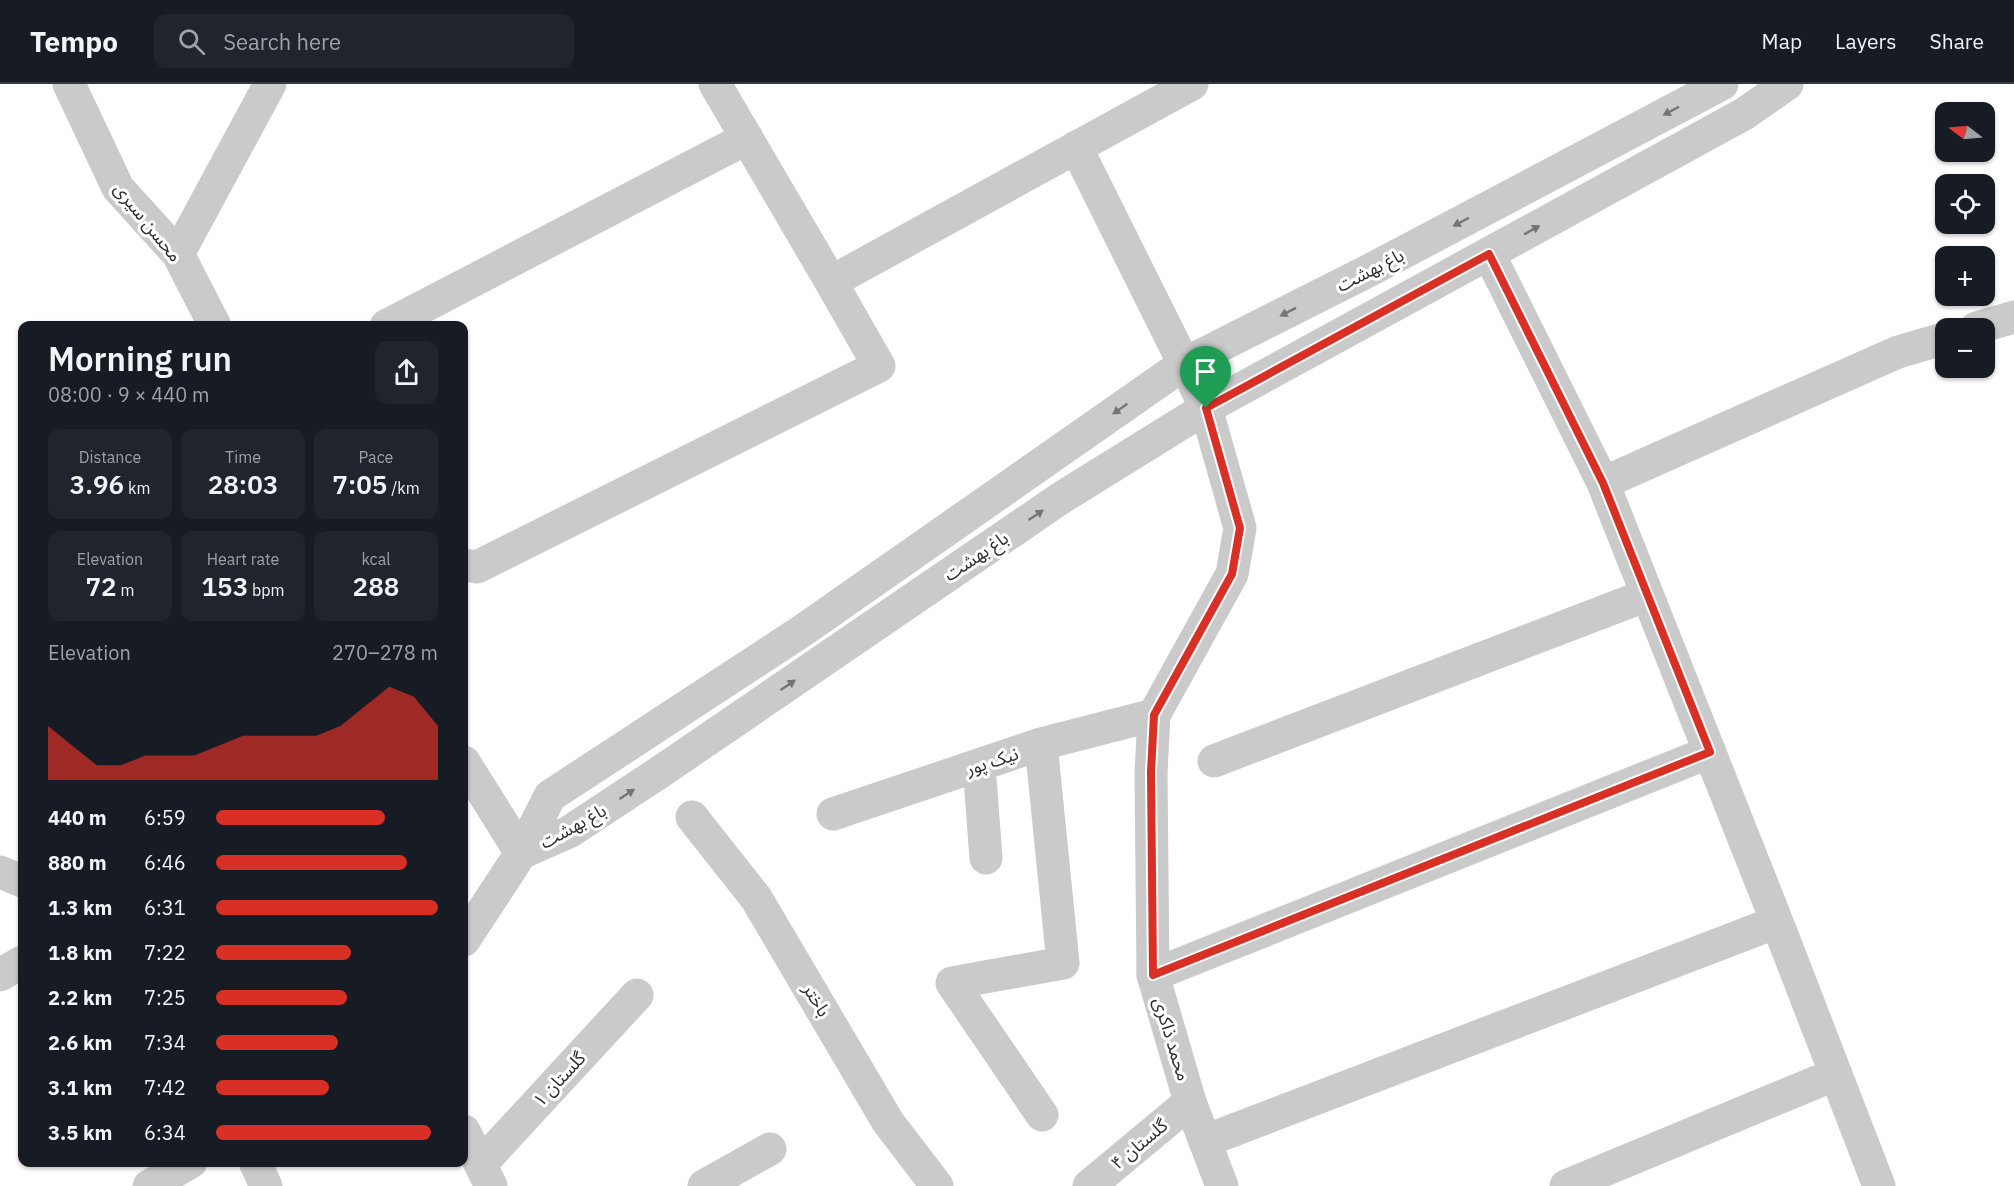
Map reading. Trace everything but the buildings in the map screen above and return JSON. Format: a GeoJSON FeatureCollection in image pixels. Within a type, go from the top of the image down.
{"type":"FeatureCollection","features":[{"type":"Feature","properties":{"kind":"street","name":"محسن سیری"},"geometry":{"type":"LineString","coordinates":[[69,84],[118,189],[178,254],[212,321]]}},
{"type":"Feature","properties":{"kind":"street"},"geometry":{"type":"LineString","coordinates":[[178,254],[270,84]]}},
{"type":"Feature","properties":{"kind":"street"},"geometry":{"type":"LineString","coordinates":[[468,566],[477,567],[879,366],[716,84]]}},
{"type":"Feature","properties":{"kind":"street"},"geometry":{"type":"LineString","coordinates":[[831,282],[1192,84]]}},
{"type":"Feature","properties":{"kind":"street","name":"باغ بهشت"},"geometry":{"type":"LineString","coordinates":[[521,853],[550,796],[802,631],[1184,364],[1370,270],[1722,84]]}},
{"type":"Feature","properties":{"kind":"street","name":"باغ بهشت"},"geometry":{"type":"LineString","coordinates":[[521,853],[569,832],[1061,498],[1206,408],[1744,114],[1787,84]]}},
{"type":"Feature","properties":{"kind":"street"},"geometry":{"type":"LineString","coordinates":[[397,321],[747,138]]}},
{"type":"Feature","properties":{"kind":"street","name":"محمد ذاکری"},"geometry":{"type":"LineString","coordinates":[[1076,147],[1206,408],[1240,528],[1232,574],[1154,715],[1151,772],[1153,975],[1190,1102],[1222,1186]]}},
{"type":"Feature","properties":{"kind":"street"},"geometry":{"type":"LineString","coordinates":[[1489,254],[1603,483],[1879,1186]]}},
{"type":"Feature","properties":{"kind":"street"},"geometry":{"type":"LineString","coordinates":[[1995,322],[2014,317]]}},
{"type":"Feature","properties":{"kind":"street"},"geometry":{"type":"LineString","coordinates":[[1603,483],[1898,352],[1935,341]]}},
{"type":"Feature","properties":{"kind":"street"},"geometry":{"type":"LineString","coordinates":[[1214,760],[1647,595]]}},
{"type":"Feature","properties":{"kind":"street","name":"نیک پور"},"geometry":{"type":"LineString","coordinates":[[833,814],[1041,744],[1154,715]]}},
{"type":"Feature","properties":{"kind":"street"},"geometry":{"type":"LineString","coordinates":[[1041,744],[1064,963],[952,983],[1042,1116]]}},
{"type":"Feature","properties":{"kind":"street"},"geometry":{"type":"LineString","coordinates":[[1153,975],[1710,752]]}},
{"type":"Feature","properties":{"kind":"street"},"geometry":{"type":"LineString","coordinates":[[979,765],[986,858]]}},
{"type":"Feature","properties":{"kind":"street"},"geometry":{"type":"LineString","coordinates":[[468,768],[521,853],[468,934]]}},
{"type":"Feature","properties":{"kind":"street","name":"باختر"},"geometry":{"type":"LineString","coordinates":[[692,817],[756,898],[888,1122],[937,1186]]}},
{"type":"Feature","properties":{"kind":"street"},"geometry":{"type":"LineString","coordinates":[[0,872],[18,879]]}},
{"type":"Feature","properties":{"kind":"street"},"geometry":{"type":"LineString","coordinates":[[1205,1141],[1777,922]]}},
{"type":"Feature","properties":{"kind":"street"},"geometry":{"type":"LineString","coordinates":[[0,975],[18,964]]}},
{"type":"Feature","properties":{"kind":"street","name":"گلستان ۱"},"geometry":{"type":"LineString","coordinates":[[486,1175],[637,995]]}},
{"type":"Feature","properties":{"kind":"street"},"geometry":{"type":"LineString","coordinates":[[1566,1186],[1836,1074]]}},
{"type":"Feature","properties":{"kind":"street","name":"گلستان ۴"},"geometry":{"type":"LineString","coordinates":[[1089,1186],[1190,1102]]}},
{"type":"Feature","properties":{"kind":"street"},"geometry":{"type":"LineString","coordinates":[[468,1139],[486,1175]]}},
{"type":"Feature","properties":{"kind":"street"},"geometry":{"type":"LineString","coordinates":[[704,1186],[770,1149]]}},
{"type":"Feature","properties":{"kind":"street"},"geometry":{"type":"LineString","coordinates":[[149,1186],[182,1167]]}},
{"type":"Feature","properties":{"kind":"street"},"geometry":{"type":"LineString","coordinates":[[257,1167],[266,1186]]}},
{"type":"Feature","properties":{"kind":"route"},"geometry":{"type":"LineString","coordinates":[[1489,254],[1603,483],[1710,752],[1153,975],[1151,772],[1154,715],[1232,574],[1240,528],[1206,408],[1489,254]]}}]}
